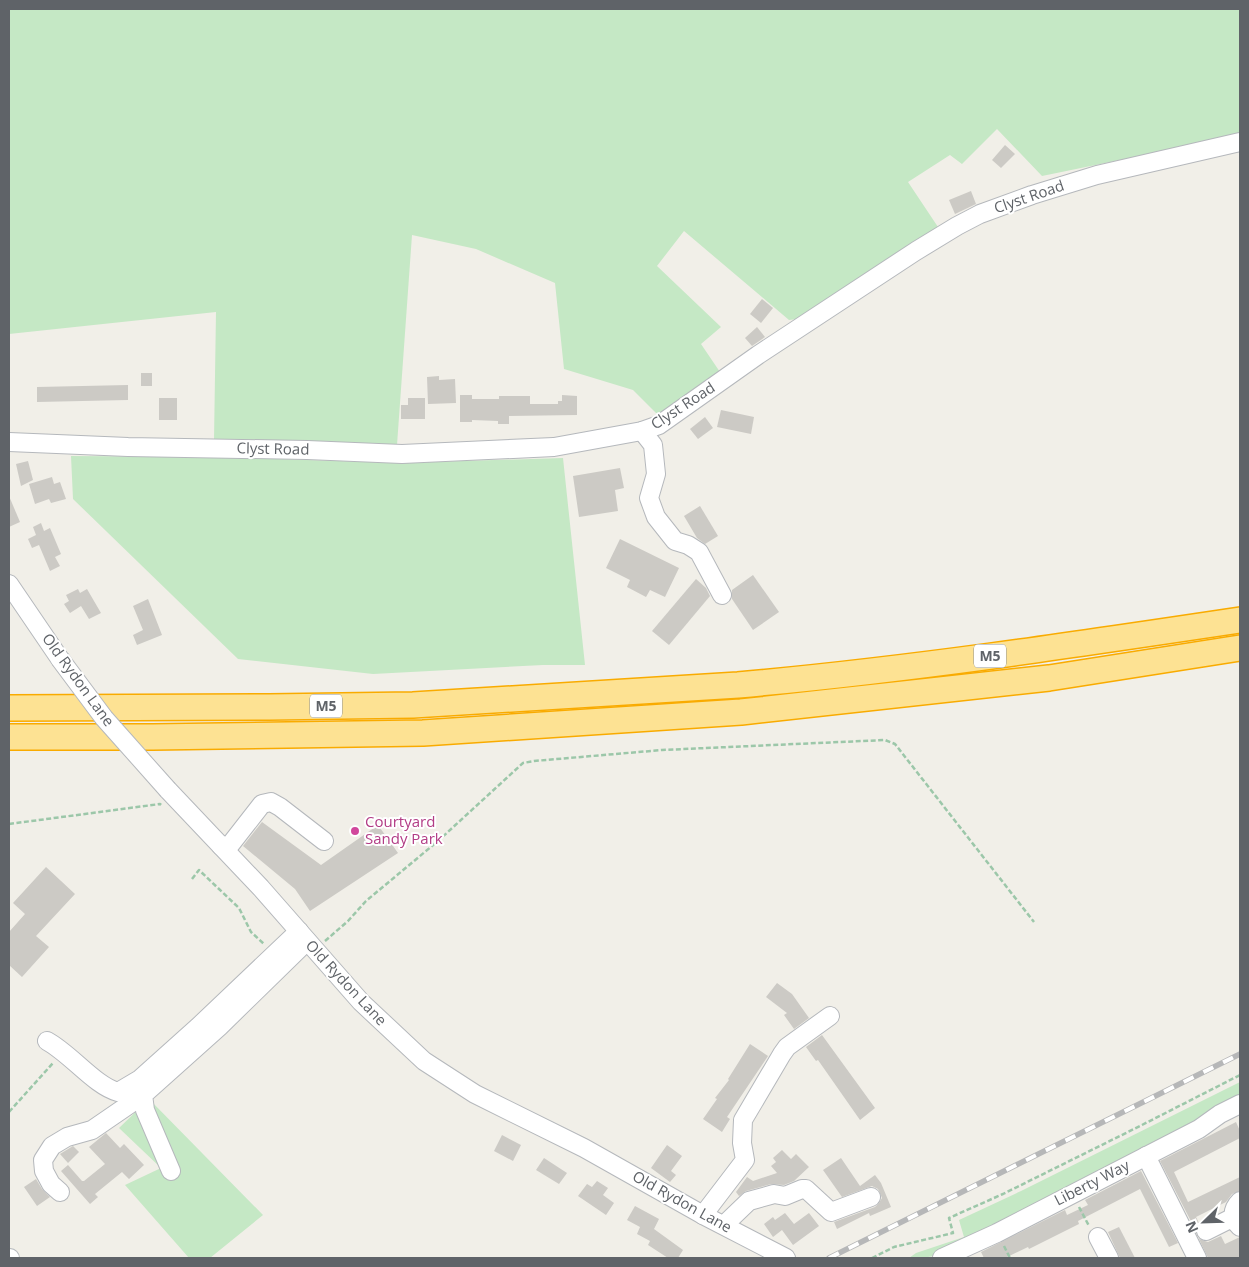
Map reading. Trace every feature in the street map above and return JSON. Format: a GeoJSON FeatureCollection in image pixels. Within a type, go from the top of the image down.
{"type":"FeatureCollection","features":[{"type":"Feature","properties":{"kind":"highway","name":"M5"},"geometry":{"type":"LineString","coordinates":[[9,708],[413,704],[738,685],[1030,651],[1240,620]]}},
{"type":"Feature","properties":{"kind":"highway","name":"M5"},"geometry":{"type":"LineString","coordinates":[[9,737],[423,733],[741,712],[1048,678],[1240,648]]}},
{"type":"Feature","properties":{"kind":"highway","name":"M5"},"geometry":{"type":"LineString","coordinates":[[9,692],[141,708]]}},
{"type":"Feature","properties":{"kind":"highway","name":"M5"},"geometry":{"type":"LineString","coordinates":[[9,751],[111,747],[153,737]]}},
{"type":"Feature","properties":{"kind":"street","name":"Clyst Road"},"geometry":{"type":"LineString","coordinates":[[9,442],[402,454],[554,447],[642,431],[659,425],[758,355],[916,251],[980,214],[1032,195],[1097,175],[1240,142]]}},
{"type":"Feature","properties":{"kind":"street"},"geometry":{"type":"LineString","coordinates":[[642,431],[653,446],[656,474],[649,498],[656,517],[675,541],[688,545],[699,552],[722,595]]}},
{"type":"Feature","properties":{"kind":"street","name":"Old Rydon Lane"},"geometry":{"type":"LineString","coordinates":[[9,584],[60,659],[104,718],[378,1020],[424,1062],[475,1094],[584,1148],[786,1258]]}},
{"type":"Feature","properties":{"kind":"street"},"geometry":{"type":"LineString","coordinates":[[221,846],[230,845],[262,804],[271,802],[324,841]]}},
{"type":"Feature","properties":{"kind":"street"},"geometry":{"type":"LineString","coordinates":[[47,1041],[63,1051],[108,1089],[118,1092],[140,1079],[198,1027],[310,945]]}},
{"type":"Feature","properties":{"kind":"street"},"geometry":{"type":"LineString","coordinates":[[60,1192],[51,1184],[44,1171],[43,1160],[52,1146],[67,1137],[92,1130],[143,1095],[310,945]]}},
{"type":"Feature","properties":{"kind":"street"},"geometry":{"type":"LineString","coordinates":[[704,1215],[745,1160],[742,1143],[743,1120],[782,1054],[787,1047],[830,1016]]}},
{"type":"Feature","properties":{"kind":"street"},"geometry":{"type":"LineString","coordinates":[[143,1095],[145,1110],[171,1171]]}},
{"type":"Feature","properties":{"kind":"street","name":"Liberty Way"},"geometry":{"type":"LineString","coordinates":[[942,1258],[997,1233],[1199,1129],[1220,1114],[1240,1104]]}},
{"type":"Feature","properties":{"kind":"street"},"geometry":{"type":"LineString","coordinates":[[1146,1156],[1197,1258]]}},
{"type":"Feature","properties":{"kind":"street"},"geometry":{"type":"LineString","coordinates":[[724,1225],[749,1201],[774,1194],[785,1196],[806,1189],[831,1212],[871,1197]]}},
{"type":"Feature","properties":{"kind":"street"},"geometry":{"type":"LineString","coordinates":[[1206,1231],[1239,1221]]}},
{"type":"Feature","properties":{"kind":"street"},"geometry":{"type":"LineString","coordinates":[[1098,1237],[1109,1258]]}},
{"type":"Feature","properties":{"kind":"path"},"geometry":{"type":"LineString","coordinates":[[310,945],[348,921],[366,901],[438,841],[523,763],[662,750],[885,740],[895,744],[1034,922]]}},
{"type":"Feature","properties":{"kind":"path"},"geometry":{"type":"LineString","coordinates":[[9,824],[160,804],[166,810]]}},
{"type":"Feature","properties":{"kind":"path"},"geometry":{"type":"LineString","coordinates":[[192,879],[199,870],[239,908],[251,932],[264,944]]}},
{"type":"Feature","properties":{"kind":"path"},"geometry":{"type":"LineString","coordinates":[[9,1112],[63,1051]]}},
{"type":"Feature","properties":{"kind":"path"},"geometry":{"type":"LineString","coordinates":[[872,1258],[894,1247],[953,1233],[948,1218],[1003,1194],[1240,1075]]}},
{"type":"Feature","properties":{"kind":"path"},"geometry":{"type":"LineString","coordinates":[[1072,1193],[1092,1231],[1098,1237]]}},
{"type":"Feature","properties":{"kind":"green space"},"geometry":{"type":"Polygon","coordinates":[[[9,9],[1240,9],[1240,133],[1042,176],[997,129],[962,164],[950,155],[908,182],[938,227],[797,319],[789,320],[684,231],[657,266],[721,327],[701,344],[722,375],[659,416],[633,390],[564,369],[555,283],[476,249],[412,235],[397,445],[214,440],[216,312],[9,334],[9,9]]]}},
{"type":"Feature","properties":{"kind":"green space"},"geometry":{"type":"Polygon","coordinates":[[[71,456],[214,457],[399,463],[563,458],[585,665],[543,665],[373,674],[238,659],[73,499],[71,456]]]}},
{"type":"Feature","properties":{"kind":"green space"},"geometry":{"type":"Polygon","coordinates":[[[1240,1082],[1240,1099],[1005,1223],[934,1256],[909,1258],[916,1253],[964,1237],[959,1220],[1240,1082]]]}},
{"type":"Feature","properties":{"kind":"green space"},"geometry":{"type":"Polygon","coordinates":[[[149,1099],[263,1215],[210,1258],[189,1258],[125,1185],[161,1168],[119,1128],[149,1099]]]}},
{"type":"Feature","properties":{"kind":"building"},"geometry":{"type":"Polygon","coordinates":[[[1005,145],[1015,154],[1001,168],[992,160],[1005,145]]]}},
{"type":"Feature","properties":{"kind":"building"},"geometry":{"type":"Polygon","coordinates":[[[971,191],[976,204],[955,214],[949,200],[971,191]]]}},
{"type":"Feature","properties":{"kind":"building"},"geometry":{"type":"Polygon","coordinates":[[[762,299],[773,308],[761,323],[750,314],[762,299]]]}},
{"type":"Feature","properties":{"kind":"building"},"geometry":{"type":"Polygon","coordinates":[[[757,327],[765,337],[752,346],[745,338],[757,327]]]}},
{"type":"Feature","properties":{"kind":"building"},"geometry":{"type":"Polygon","coordinates":[[[141,373],[152,373],[152,386],[141,386],[141,373]]]}},
{"type":"Feature","properties":{"kind":"building"},"geometry":{"type":"Polygon","coordinates":[[[439,376],[439,380],[455,379],[456,403],[428,404],[427,377],[439,376]]]}},
{"type":"Feature","properties":{"kind":"building"},"geometry":{"type":"Polygon","coordinates":[[[128,385],[128,400],[37,402],[37,387],[128,385]]]}},
{"type":"Feature","properties":{"kind":"building"},"geometry":{"type":"Polygon","coordinates":[[[460,395],[472,395],[472,399],[499,399],[499,396],[530,396],[530,404],[558,404],[558,401],[562,401],[562,395],[577,396],[577,415],[509,416],[509,424],[498,424],[498,421],[472,420],[472,422],[460,422],[460,395]]]}},
{"type":"Feature","properties":{"kind":"building"},"geometry":{"type":"Polygon","coordinates":[[[159,398],[177,398],[177,420],[159,420],[159,398]]]}},
{"type":"Feature","properties":{"kind":"building"},"geometry":{"type":"Polygon","coordinates":[[[408,398],[425,398],[425,419],[401,419],[401,405],[408,405],[408,398]]]}},
{"type":"Feature","properties":{"kind":"building"},"geometry":{"type":"Polygon","coordinates":[[[721,410],[754,417],[751,434],[717,427],[721,410]]]}},
{"type":"Feature","properties":{"kind":"building"},"geometry":{"type":"Polygon","coordinates":[[[705,417],[713,428],[698,439],[690,429],[705,417]]]}},
{"type":"Feature","properties":{"kind":"building"},"geometry":{"type":"Polygon","coordinates":[[[28,461],[33,480],[21,486],[16,464],[28,461]]]}},
{"type":"Feature","properties":{"kind":"building"},"geometry":{"type":"Polygon","coordinates":[[[620,468],[624,488],[615,490],[618,511],[579,517],[573,476],[620,468]]]}},
{"type":"Feature","properties":{"kind":"building"},"geometry":{"type":"Polygon","coordinates":[[[52,477],[54,484],[60,482],[66,499],[51,503],[49,499],[35,504],[29,484],[52,477]]]}},
{"type":"Feature","properties":{"kind":"building"},"geometry":{"type":"Polygon","coordinates":[[[9,496],[20,522],[9,527],[9,496]]]}},
{"type":"Feature","properties":{"kind":"building"},"geometry":{"type":"Polygon","coordinates":[[[700,506],[718,536],[705,544],[697,538],[684,516],[700,506]]]}},
{"type":"Feature","properties":{"kind":"building"},"geometry":{"type":"Polygon","coordinates":[[[41,523],[44,531],[50,528],[61,554],[55,557],[60,566],[50,571],[39,545],[32,548],[28,539],[36,535],[33,527],[41,523]]]}},
{"type":"Feature","properties":{"kind":"building"},"geometry":{"type":"Polygon","coordinates":[[[620,539],[679,568],[665,597],[650,590],[646,597],[627,587],[630,580],[606,568],[620,539]]]}},
{"type":"Feature","properties":{"kind":"building"},"geometry":{"type":"Polygon","coordinates":[[[753,575],[779,612],[753,630],[732,599],[732,590],[753,575]]]}},
{"type":"Feature","properties":{"kind":"building"},"geometry":{"type":"Polygon","coordinates":[[[696,579],[706,588],[710,596],[669,645],[652,631],[696,579]]]}},
{"type":"Feature","properties":{"kind":"building"},"geometry":{"type":"Polygon","coordinates":[[[78,589],[80,593],[87,589],[101,613],[89,619],[81,606],[70,613],[64,604],[69,601],[66,595],[78,589]]]}},
{"type":"Feature","properties":{"kind":"building"},"geometry":{"type":"Polygon","coordinates":[[[148,599],[162,635],[137,645],[133,635],[143,630],[133,606],[148,599]]]}},
{"type":"Feature","properties":{"kind":"building"},"geometry":{"type":"Polygon","coordinates":[[[262,822],[321,865],[378,825],[398,853],[310,911],[295,889],[243,846],[262,822]]]}},
{"type":"Feature","properties":{"kind":"building"},"geometry":{"type":"Polygon","coordinates":[[[46,867],[75,894],[36,936],[49,947],[22,977],[9,965],[9,932],[25,914],[13,903],[46,867]]]}},
{"type":"Feature","properties":{"kind":"building"},"geometry":{"type":"Polygon","coordinates":[[[777,983],[792,994],[809,1018],[794,1029],[784,1015],[787,1013],[766,997],[777,983]]]}},
{"type":"Feature","properties":{"kind":"building"},"geometry":{"type":"Polygon","coordinates":[[[822,1035],[875,1108],[860,1120],[818,1060],[816,1061],[806,1047],[822,1035]]]}},
{"type":"Feature","properties":{"kind":"building"},"geometry":{"type":"Polygon","coordinates":[[[750,1044],[768,1056],[727,1117],[730,1119],[722,1132],[703,1119],[750,1044]]]}},
{"type":"Feature","properties":{"kind":"building"},"geometry":{"type":"Polygon","coordinates":[[[1236,1122],[1240,1131],[1240,1138],[1174,1172],[1188,1202],[1240,1177],[1240,1191],[1232,1194],[1226,1202],[1196,1217],[1199,1223],[1196,1231],[1160,1161],[1236,1122]]]}},
{"type":"Feature","properties":{"kind":"building"},"geometry":{"type":"Polygon","coordinates":[[[106,1133],[120,1148],[124,1144],[144,1165],[129,1179],[122,1172],[95,1194],[98,1197],[90,1204],[61,1171],[68,1165],[84,1181],[105,1164],[89,1147],[106,1133]]]}},
{"type":"Feature","properties":{"kind":"building"},"geometry":{"type":"Polygon","coordinates":[[[502,1135],[521,1145],[513,1161],[494,1151],[502,1135]]]}},
{"type":"Feature","properties":{"kind":"building"},"geometry":{"type":"Polygon","coordinates":[[[667,1145],[682,1156],[671,1171],[676,1175],[670,1182],[651,1168],[667,1145]]]}},
{"type":"Feature","properties":{"kind":"building"},"geometry":{"type":"Polygon","coordinates":[[[73,1146],[79,1152],[68,1163],[60,1154],[73,1146]]]}},
{"type":"Feature","properties":{"kind":"building"},"geometry":{"type":"Polygon","coordinates":[[[782,1150],[791,1159],[796,1154],[809,1167],[794,1181],[784,1185],[771,1184],[746,1191],[739,1196],[736,1192],[747,1177],[753,1181],[777,1173],[771,1166],[776,1162],[773,1158],[782,1150]]]}},
{"type":"Feature","properties":{"kind":"building"},"geometry":{"type":"Polygon","coordinates":[[[544,1158],[567,1173],[559,1184],[536,1170],[544,1158]]]}},
{"type":"Feature","properties":{"kind":"building"},"geometry":{"type":"Polygon","coordinates":[[[841,1158],[860,1186],[875,1175],[881,1183],[891,1207],[870,1216],[869,1213],[837,1229],[834,1222],[875,1207],[882,1198],[878,1189],[872,1186],[842,1197],[823,1170],[841,1158]]]}},
{"type":"Feature","properties":{"kind":"building"},"geometry":{"type":"Polygon","coordinates":[[[1141,1171],[1178,1243],[1169,1247],[1140,1189],[1078,1221],[1079,1224],[1029,1249],[1028,1247],[1005,1258],[984,1258],[981,1252],[1065,1210],[1067,1215],[1088,1205],[1085,1200],[1141,1171]]]}},
{"type":"Feature","properties":{"kind":"building"},"geometry":{"type":"Polygon","coordinates":[[[36,1179],[50,1197],[37,1206],[24,1187],[36,1179]]]}},
{"type":"Feature","properties":{"kind":"building"},"geometry":{"type":"Polygon","coordinates":[[[597,1181],[608,1188],[603,1195],[614,1203],[606,1215],[578,1196],[587,1184],[592,1187],[597,1181]]]}},
{"type":"Feature","properties":{"kind":"building"},"geometry":{"type":"Polygon","coordinates":[[[635,1206],[659,1219],[654,1229],[683,1250],[678,1258],[668,1258],[648,1245],[650,1241],[637,1234],[640,1227],[627,1220],[635,1206]]]}},
{"type":"Feature","properties":{"kind":"building"},"geometry":{"type":"Polygon","coordinates":[[[785,1213],[794,1224],[809,1213],[819,1226],[793,1245],[782,1230],[773,1237],[764,1224],[773,1217],[775,1220],[785,1213]]]}},
{"type":"Feature","properties":{"kind":"building"},"geometry":{"type":"Polygon","coordinates":[[[1119,1227],[1135,1258],[1120,1258],[1108,1232],[1119,1227]]]}},
{"type":"Feature","properties":{"kind":"building"},"geometry":{"type":"Polygon","coordinates":[[[1221,1236],[1225,1244],[1240,1237],[1240,1257],[1208,1258],[1199,1239],[1208,1242],[1221,1236]]]}},
{"type":"Feature","properties":{"kind":"railway"},"geometry":{"type":"LineString","coordinates":[[829,1258],[1240,1054]]}},
{"type":"Feature","properties":{"kind":"place","name":"Courtyard Sandy Park"},"geometry":{"type":"Point","coordinates":[355,831]}}]}
